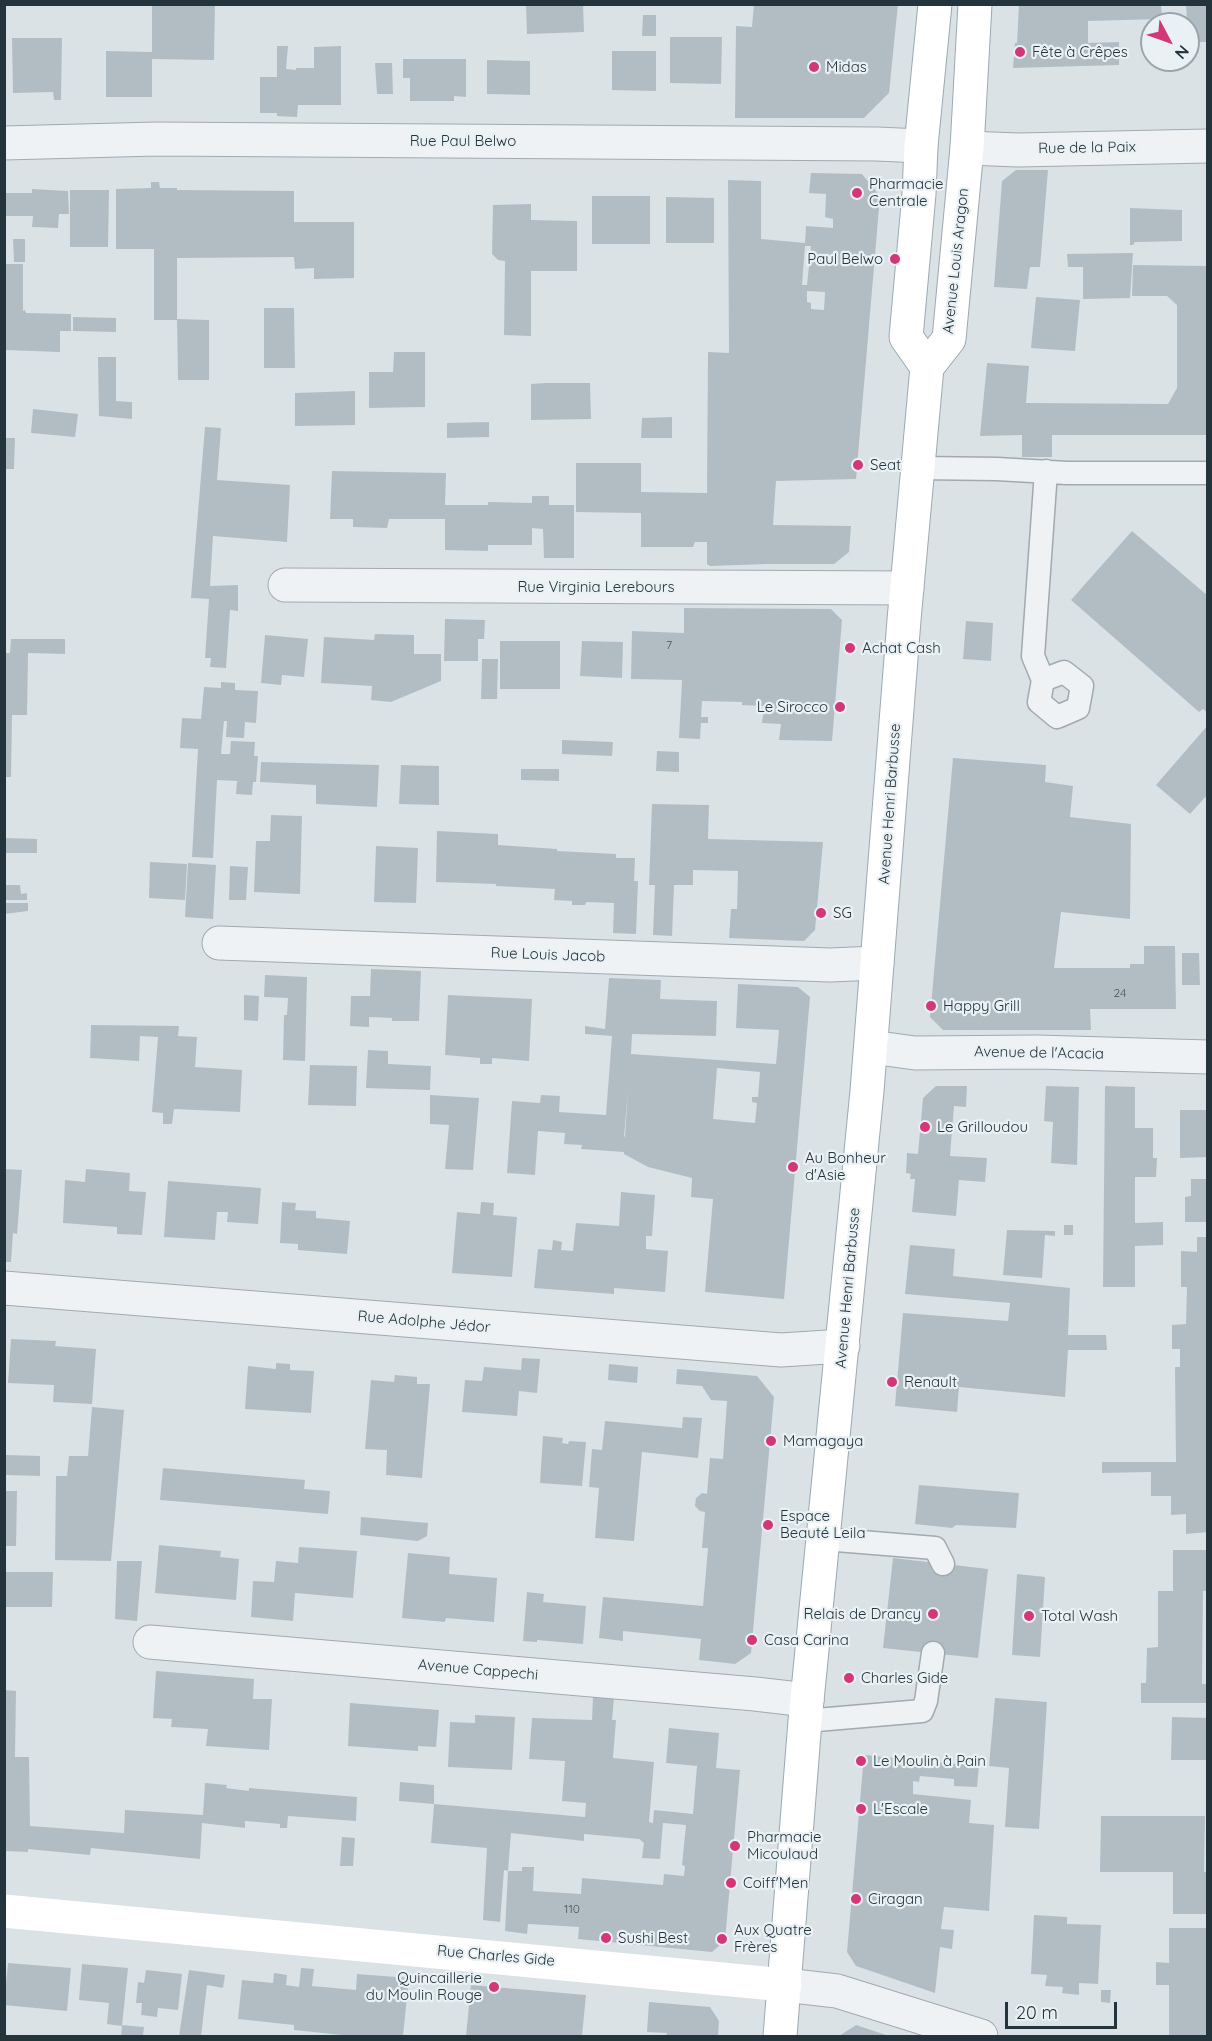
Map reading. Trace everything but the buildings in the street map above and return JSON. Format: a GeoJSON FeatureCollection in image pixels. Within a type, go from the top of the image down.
{"type":"FeatureCollection","features":[{"type":"Feature","properties":{"kind":"main road"},"geometry":{"type":"LineString","coordinates":[[919,468],[927,367],[906,337],[935,4]]}},
{"type":"Feature","properties":{"kind":"main road","name":"Avenue Louis Aragon"},"geometry":{"type":"LineString","coordinates":[[927,367],[950,339],[967,148],[975,4]]}},
{"type":"Feature","properties":{"kind":"main road"},"geometry":{"type":"LineString","coordinates":[[921,146],[967,148]]}},
{"type":"Feature","properties":{"kind":"main road","name":"Avenue Henri Barbusse"},"geometry":{"type":"LineString","coordinates":[[780,2037],[806,1711],[871,1047],[907,588],[919,468]]}},
{"type":"Feature","properties":{"kind":"main road","name":"Rue Charles Gide"},"geometry":{"type":"LineString","coordinates":[[4,1911],[785,1985]]}},
{"type":"Feature","properties":{"kind":"street","name":"Rue Paul Belwo"},"geometry":{"type":"LineString","coordinates":[[4,143],[169,139],[921,146]]}},
{"type":"Feature","properties":{"kind":"street","name":"Rue de la Paix"},"geometry":{"type":"LineString","coordinates":[[967,148],[1000,150],[1208,146]]}},
{"type":"Feature","properties":{"kind":"street","name":"Rue Virginia Lerebours"},"geometry":{"type":"LineString","coordinates":[[285,585],[907,588]]}},
{"type":"Feature","properties":{"kind":"street","name":"Rue Louis Jacob"},"geometry":{"type":"LineString","coordinates":[[219,943],[830,965],[877,963]]}},
{"type":"Feature","properties":{"kind":"street","name":"Avenue de l'Acacia"},"geometry":{"type":"LineString","coordinates":[[871,1047],[915,1053],[1037,1052],[1208,1057]]}},
{"type":"Feature","properties":{"kind":"street","name":"Rue Adolphe Jédor"},"geometry":{"type":"LineString","coordinates":[[4,1288],[782,1350],[843,1346]]}},
{"type":"Feature","properties":{"kind":"street","name":"Avenue Cappechi"},"geometry":{"type":"LineString","coordinates":[[150,1642],[755,1694],[806,1711]]}},
{"type":"Feature","properties":{"kind":"street","name":"Rue Charles Gide"},"geometry":{"type":"LineString","coordinates":[[785,1985],[837,1991],[981,2037]]}},
{"type":"Feature","properties":{"kind":"lane"},"geometry":{"type":"LineString","coordinates":[[919,468],[1067,473],[1208,473]]}},
{"type":"Feature","properties":{"kind":"lane"},"geometry":{"type":"LineString","coordinates":[[1043,680],[1033,656],[1046,471]]}},
{"type":"Feature","properties":{"kind":"lane"},"geometry":{"type":"LineString","coordinates":[[824,1539],[934,1548],[943,1563]]}},
{"type":"Feature","properties":{"kind":"lane"},"geometry":{"type":"LineString","coordinates":[[806,1711],[922,1711],[926,1701],[933,1653]]}},
{"type":"Feature","properties":{"kind":"place","name":"Fête à Crêpes"},"geometry":{"type":"Point","coordinates":[1020,52]}},
{"type":"Feature","properties":{"kind":"place","name":"Midas"},"geometry":{"type":"Point","coordinates":[814,67]}},
{"type":"Feature","properties":{"kind":"place","name":"Pharmacie Centrale"},"geometry":{"type":"Point","coordinates":[857,193]}},
{"type":"Feature","properties":{"kind":"place","name":"Paul Belwo"},"geometry":{"type":"Point","coordinates":[895,259]}},
{"type":"Feature","properties":{"kind":"place","name":"Seat"},"geometry":{"type":"Point","coordinates":[858,465]}},
{"type":"Feature","properties":{"kind":"place","name":"Achat Cash"},"geometry":{"type":"Point","coordinates":[850,648]}},
{"type":"Feature","properties":{"kind":"place","name":"Le Sirocco"},"geometry":{"type":"Point","coordinates":[840,707]}},
{"type":"Feature","properties":{"kind":"place","name":"SG"},"geometry":{"type":"Point","coordinates":[821,913]}},
{"type":"Feature","properties":{"kind":"place","name":"Happy Grill"},"geometry":{"type":"Point","coordinates":[931,1006]}},
{"type":"Feature","properties":{"kind":"place","name":"Le Grilloudou"},"geometry":{"type":"Point","coordinates":[925,1127]}},
{"type":"Feature","properties":{"kind":"place","name":"Au Bonheur d'Asie"},"geometry":{"type":"Point","coordinates":[793,1167]}},
{"type":"Feature","properties":{"kind":"place","name":"Renault"},"geometry":{"type":"Point","coordinates":[892,1382]}},
{"type":"Feature","properties":{"kind":"place","name":"Mamagaya"},"geometry":{"type":"Point","coordinates":[771,1441]}},
{"type":"Feature","properties":{"kind":"place","name":"Espace Beauté Leila"},"geometry":{"type":"Point","coordinates":[768,1525]}},
{"type":"Feature","properties":{"kind":"place","name":"Relais de Drancy"},"geometry":{"type":"Point","coordinates":[933,1614]}},
{"type":"Feature","properties":{"kind":"place","name":"Total Wash"},"geometry":{"type":"Point","coordinates":[1029,1616]}},
{"type":"Feature","properties":{"kind":"place","name":"Casa Carina"},"geometry":{"type":"Point","coordinates":[752,1640]}},
{"type":"Feature","properties":{"kind":"place","name":"Charles Gide"},"geometry":{"type":"Point","coordinates":[849,1678]}},
{"type":"Feature","properties":{"kind":"place","name":"Le Moulin à Pain"},"geometry":{"type":"Point","coordinates":[861,1761]}},
{"type":"Feature","properties":{"kind":"place","name":"L'Escale"},"geometry":{"type":"Point","coordinates":[861,1809]}},
{"type":"Feature","properties":{"kind":"place","name":"Pharmacie Micoulaud"},"geometry":{"type":"Point","coordinates":[735,1846]}},
{"type":"Feature","properties":{"kind":"place","name":"Coiff'Men"},"geometry":{"type":"Point","coordinates":[731,1883]}},
{"type":"Feature","properties":{"kind":"place","name":"Ciragan"},"geometry":{"type":"Point","coordinates":[856,1899]}},
{"type":"Feature","properties":{"kind":"place","name":"Sushi Best"},"geometry":{"type":"Point","coordinates":[606,1938]}},
{"type":"Feature","properties":{"kind":"place","name":"Aux Quatre Frères"},"geometry":{"type":"Point","coordinates":[722,1939]}},
{"type":"Feature","properties":{"kind":"place","name":"Quincaillerie du Moulin Rouge"},"geometry":{"type":"Point","coordinates":[494,1987]}}]}
